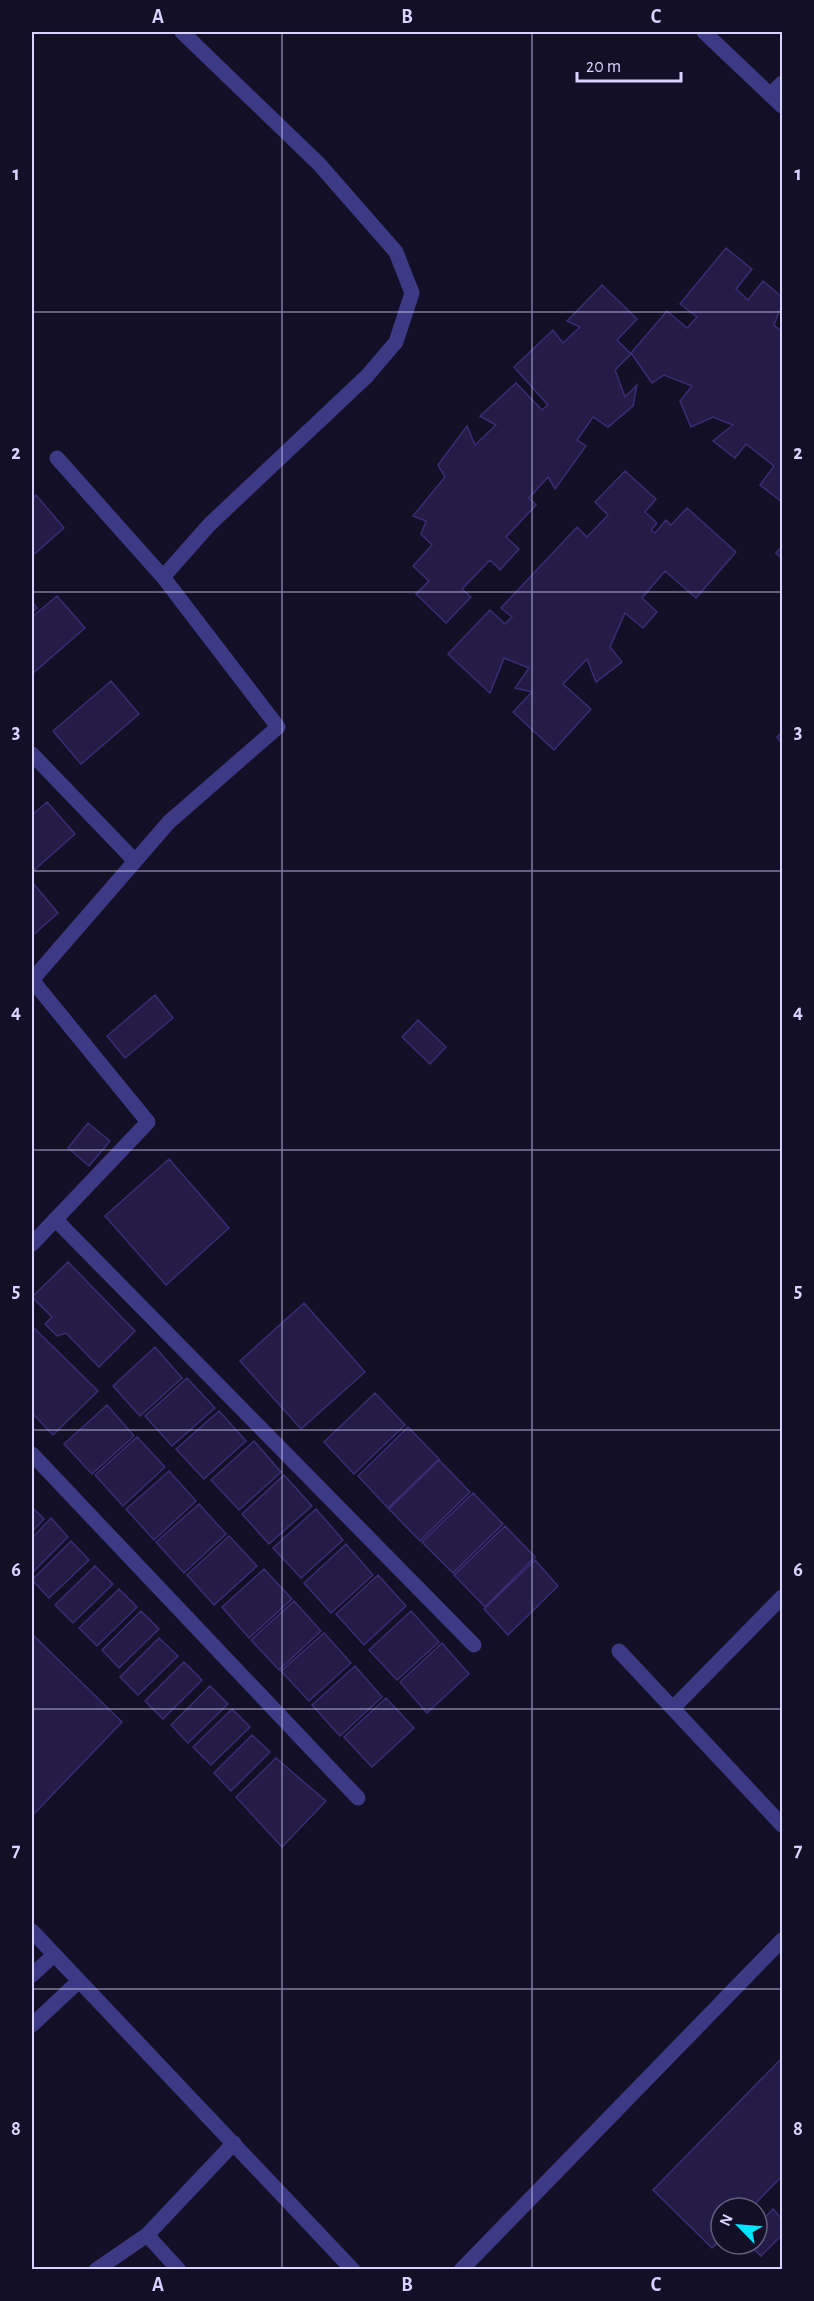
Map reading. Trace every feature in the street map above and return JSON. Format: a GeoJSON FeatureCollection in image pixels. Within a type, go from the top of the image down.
{"type":"FeatureCollection","features":[{"type":"Feature","properties":{"kind":"street"},"geometry":{"type":"LineString","coordinates":[[162,577],[210,524],[367,376],[396,342],[412,293],[396,252],[319,164],[182,32]]}},
{"type":"Feature","properties":{"kind":"street"},"geometry":{"type":"LineString","coordinates":[[704,32],[783,106]]}},
{"type":"Feature","properties":{"kind":"street"},"geometry":{"type":"LineString","coordinates":[[770,95],[783,82]]}},
{"type":"Feature","properties":{"kind":"street"},"geometry":{"type":"LineString","coordinates":[[32,1244],[148,1122],[32,980],[169,822],[278,727],[162,577],[57,458]]}},
{"type":"Feature","properties":{"kind":"street"},"geometry":{"type":"LineString","coordinates":[[32,754],[135,861]]}},
{"type":"Feature","properties":{"kind":"street"},"geometry":{"type":"LineString","coordinates":[[55,1219],[474,1645]]}},
{"type":"Feature","properties":{"kind":"street"},"geometry":{"type":"LineString","coordinates":[[32,1454],[358,1798]]}},
{"type":"Feature","properties":{"kind":"street"},"geometry":{"type":"LineString","coordinates":[[673,1708],[783,1597]]}},
{"type":"Feature","properties":{"kind":"street"},"geometry":{"type":"LineString","coordinates":[[620,1651],[783,1825]]}},
{"type":"Feature","properties":{"kind":"street"},"geometry":{"type":"LineString","coordinates":[[32,1931],[353,2270]]}},
{"type":"Feature","properties":{"kind":"street"},"geometry":{"type":"LineString","coordinates":[[461,2270],[783,1941]]}},
{"type":"Feature","properties":{"kind":"street"},"geometry":{"type":"LineString","coordinates":[[32,1975],[54,1955]]}},
{"type":"Feature","properties":{"kind":"street"},"geometry":{"type":"LineString","coordinates":[[32,2025],[79,1981]]}},
{"type":"Feature","properties":{"kind":"street"},"geometry":{"type":"LineString","coordinates":[[96,2270],[147,2235],[234,2143]]}},
{"type":"Feature","properties":{"kind":"street"},"geometry":{"type":"LineString","coordinates":[[147,2235],[179,2270]]}},
{"type":"Feature","properties":{"kind":"building"},"geometry":{"type":"Polygon","coordinates":[[[726,248],[752,269],[736,289],[748,300],[763,281],[782,297],[782,304],[774,325],[782,332],[782,502],[760,485],[774,466],[746,444],[735,458],[713,441],[733,425],[713,417],[691,427],[680,401],[692,386],[664,375],[652,383],[631,353],[667,311],[687,328],[697,317],[680,304],[726,248]]]}},
{"type":"Feature","properties":{"kind":"building"},"geometry":{"type":"Polygon","coordinates":[[[602,285],[637,319],[617,340],[631,354],[615,370],[625,397],[637,385],[633,406],[608,427],[593,417],[577,440],[586,446],[555,489],[548,477],[529,498],[536,505],[506,537],[519,549],[500,570],[490,560],[462,589],[471,597],[446,623],[416,594],[429,581],[413,566],[432,545],[421,534],[426,521],[413,516],[445,477],[438,465],[467,426],[475,445],[496,425],[480,416],[516,383],[542,410],[548,405],[514,367],[553,330],[563,343],[580,327],[567,321],[602,285]]]}},
{"type":"Feature","properties":{"kind":"building"},"geometry":{"type":"Polygon","coordinates":[[[625,471],[656,499],[645,512],[657,523],[651,530],[655,533],[666,520],[671,525],[687,508],[736,552],[696,598],[665,571],[642,598],[657,612],[643,628],[625,613],[610,647],[622,662],[596,682],[587,659],[563,684],[591,709],[554,750],[513,712],[532,692],[515,688],[529,668],[504,658],[490,693],[448,654],[490,610],[505,624],[512,617],[501,608],[577,527],[587,537],[608,515],[595,502],[625,471]]]}},
{"type":"Feature","properties":{"kind":"building"},"geometry":{"type":"Polygon","coordinates":[[[36,495],[64,528],[32,556],[32,499],[36,495]]]}},
{"type":"Feature","properties":{"kind":"building"},"geometry":{"type":"Polygon","coordinates":[[[782,546],[782,559],[776,553],[782,546]]]}},
{"type":"Feature","properties":{"kind":"building"},"geometry":{"type":"Polygon","coordinates":[[[57,596],[85,628],[32,674],[32,617],[57,596]]]}},
{"type":"Feature","properties":{"kind":"building"},"geometry":{"type":"Polygon","coordinates":[[[32,601],[37,608],[32,613],[32,601]]]}},
{"type":"Feature","properties":{"kind":"building"},"geometry":{"type":"Polygon","coordinates":[[[111,681],[139,714],[81,764],[53,731],[111,681]]]}},
{"type":"Feature","properties":{"kind":"building"},"geometry":{"type":"Polygon","coordinates":[[[782,732],[782,744],[777,737],[782,732]]]}},
{"type":"Feature","properties":{"kind":"building"},"geometry":{"type":"Polygon","coordinates":[[[47,802],[75,834],[32,872],[32,815],[47,802]]]}},
{"type":"Feature","properties":{"kind":"building"},"geometry":{"type":"Polygon","coordinates":[[[32,882],[58,913],[32,936],[32,882]]]}},
{"type":"Feature","properties":{"kind":"building"},"geometry":{"type":"Polygon","coordinates":[[[155,995],[173,1018],[125,1058],[107,1036],[155,995]]]}},
{"type":"Feature","properties":{"kind":"building"},"geometry":{"type":"Polygon","coordinates":[[[418,1020],[446,1047],[430,1064],[402,1037],[418,1020]]]}},
{"type":"Feature","properties":{"kind":"building"},"geometry":{"type":"Polygon","coordinates":[[[88,1123],[110,1141],[89,1166],[68,1148],[88,1123]]]}},
{"type":"Feature","properties":{"kind":"building"},"geometry":{"type":"Polygon","coordinates":[[[169,1159],[229,1228],[166,1285],[105,1216],[169,1159]]]}},
{"type":"Feature","properties":{"kind":"building"},"geometry":{"type":"Polygon","coordinates":[[[68,1262],[135,1331],[99,1367],[66,1333],[57,1336],[45,1324],[52,1317],[32,1297],[68,1262]]]}},
{"type":"Feature","properties":{"kind":"building"},"geometry":{"type":"Polygon","coordinates":[[[304,1303],[365,1372],[301,1429],[240,1361],[304,1303]]]}},
{"type":"Feature","properties":{"kind":"building"},"geometry":{"type":"Polygon","coordinates":[[[33,1327],[98,1391],[53,1435],[32,1413],[33,1327]]]}},
{"type":"Feature","properties":{"kind":"building"},"geometry":{"type":"Polygon","coordinates":[[[155,1347],[182,1378],[140,1416],[113,1386],[155,1347]]]}},
{"type":"Feature","properties":{"kind":"building"},"geometry":{"type":"Polygon","coordinates":[[[187,1378],[215,1408],[172,1446],[145,1416],[187,1378]]]}},
{"type":"Feature","properties":{"kind":"building"},"geometry":{"type":"Polygon","coordinates":[[[375,1393],[405,1425],[354,1474],[324,1442],[375,1393]]]}},
{"type":"Feature","properties":{"kind":"building"},"geometry":{"type":"Polygon","coordinates":[[[107,1405],[134,1436],[92,1474],[64,1444],[107,1405]]]}},
{"type":"Feature","properties":{"kind":"building"},"geometry":{"type":"Polygon","coordinates":[[[219,1411],[246,1441],[204,1479],[176,1449],[219,1411]]]}},
{"type":"Feature","properties":{"kind":"building"},"geometry":{"type":"Polygon","coordinates":[[[408,1427],[439,1459],[388,1508],[358,1476],[408,1427]]]}},
{"type":"Feature","properties":{"kind":"building"},"geometry":{"type":"Polygon","coordinates":[[[137,1437],[165,1467],[123,1506],[95,1475],[137,1437]]]}},
{"type":"Feature","properties":{"kind":"building"},"geometry":{"type":"Polygon","coordinates":[[[254,1441],[281,1472],[239,1510],[211,1480],[254,1441]]]}},
{"type":"Feature","properties":{"kind":"building"},"geometry":{"type":"Polygon","coordinates":[[[439,1460],[470,1492],[420,1541],[389,1509],[439,1460]]]}},
{"type":"Feature","properties":{"kind":"building"},"geometry":{"type":"Polygon","coordinates":[[[169,1471],[196,1501],[154,1540],[126,1509],[169,1471]]]}},
{"type":"Feature","properties":{"kind":"building"},"geometry":{"type":"Polygon","coordinates":[[[284,1475],[312,1506],[269,1544],[242,1514],[284,1475]]]}},
{"type":"Feature","properties":{"kind":"building"},"geometry":{"type":"Polygon","coordinates":[[[473,1493],[503,1524],[453,1573],[422,1542],[473,1493]]]}},
{"type":"Feature","properties":{"kind":"building"},"geometry":{"type":"Polygon","coordinates":[[[199,1504],[226,1534],[184,1573],[156,1542],[199,1504]]]}},
{"type":"Feature","properties":{"kind":"building"},"geometry":{"type":"Polygon","coordinates":[[[32,1507],[44,1519],[32,1532],[32,1507]]]}},
{"type":"Feature","properties":{"kind":"building"},"geometry":{"type":"Polygon","coordinates":[[[316,1509],[343,1540],[301,1578],[273,1548],[316,1509]]]}},
{"type":"Feature","properties":{"kind":"building"},"geometry":{"type":"Polygon","coordinates":[[[51,1518],[68,1537],[32,1573],[32,1538],[51,1518]]]}},
{"type":"Feature","properties":{"kind":"building"},"geometry":{"type":"Polygon","coordinates":[[[505,1526],[535,1557],[485,1607],[454,1575],[505,1526]]]}},
{"type":"Feature","properties":{"kind":"building"},"geometry":{"type":"Polygon","coordinates":[[[229,1536],[257,1566],[214,1605],[187,1575],[229,1536]]]}},
{"type":"Feature","properties":{"kind":"building"},"geometry":{"type":"Polygon","coordinates":[[[71,1541],[89,1560],[49,1598],[32,1580],[71,1541]]]}},
{"type":"Feature","properties":{"kind":"building"},"geometry":{"type":"Polygon","coordinates":[[[346,1544],[373,1575],[331,1613],[304,1583],[346,1544]]]}},
{"type":"Feature","properties":{"kind":"building"},"geometry":{"type":"Polygon","coordinates":[[[535,1560],[558,1586],[508,1635],[484,1609],[535,1560]]]}},
{"type":"Feature","properties":{"kind":"building"},"geometry":{"type":"Polygon","coordinates":[[[95,1566],[113,1584],[73,1623],[55,1605],[95,1566]]]}},
{"type":"Feature","properties":{"kind":"building"},"geometry":{"type":"Polygon","coordinates":[[[264,1569],[292,1599],[249,1638],[222,1607],[264,1569]]]}},
{"type":"Feature","properties":{"kind":"building"},"geometry":{"type":"Polygon","coordinates":[[[378,1575],[406,1606],[364,1645],[336,1614],[378,1575]]]}},
{"type":"Feature","properties":{"kind":"building"},"geometry":{"type":"Polygon","coordinates":[[[119,1589],[137,1607],[97,1646],[79,1628],[119,1589]]]}},
{"type":"Feature","properties":{"kind":"building"},"geometry":{"type":"Polygon","coordinates":[[[294,1601],[321,1631],[279,1670],[251,1640],[294,1601]]]}},
{"type":"Feature","properties":{"kind":"building"},"geometry":{"type":"Polygon","coordinates":[[[141,1611],[159,1629],[119,1668],[102,1650],[141,1611]]]}},
{"type":"Feature","properties":{"kind":"building"},"geometry":{"type":"Polygon","coordinates":[[[411,1611],[439,1642],[397,1680],[369,1650],[411,1611]]]}},
{"type":"Feature","properties":{"kind":"building"},"geometry":{"type":"Polygon","coordinates":[[[324,1633],[351,1663],[309,1701],[281,1671],[324,1633]]]}},
{"type":"Feature","properties":{"kind":"building"},"geometry":{"type":"Polygon","coordinates":[[[32,1634],[122,1722],[32,1816],[32,1634]]]}},
{"type":"Feature","properties":{"kind":"building"},"geometry":{"type":"Polygon","coordinates":[[[159,1638],[178,1656],[138,1695],[120,1677],[159,1638]]]}},
{"type":"Feature","properties":{"kind":"building"},"geometry":{"type":"Polygon","coordinates":[[[442,1643],[469,1674],[427,1713],[400,1682],[442,1643]]]}},
{"type":"Feature","properties":{"kind":"building"},"geometry":{"type":"Polygon","coordinates":[[[184,1662],[202,1680],[163,1719],[145,1701],[184,1662]]]}},
{"type":"Feature","properties":{"kind":"building"},"geometry":{"type":"Polygon","coordinates":[[[355,1666],[382,1697],[340,1736],[312,1705],[355,1666]]]}},
{"type":"Feature","properties":{"kind":"building"},"geometry":{"type":"Polygon","coordinates":[[[210,1686],[228,1704],[188,1743],[171,1725],[210,1686]]]}},
{"type":"Feature","properties":{"kind":"building"},"geometry":{"type":"Polygon","coordinates":[[[386,1698],[414,1728],[372,1767],[344,1737],[386,1698]]]}},
{"type":"Feature","properties":{"kind":"building"},"geometry":{"type":"Polygon","coordinates":[[[232,1709],[250,1727],[211,1765],[193,1747],[232,1709]]]}},
{"type":"Feature","properties":{"kind":"building"},"geometry":{"type":"Polygon","coordinates":[[[252,1735],[270,1752],[231,1791],[214,1773],[252,1735]]]}},
{"type":"Feature","properties":{"kind":"building"},"geometry":{"type":"Polygon","coordinates":[[[276,1758],[326,1801],[282,1847],[236,1797],[276,1758]]]}},
{"type":"Feature","properties":{"kind":"building"},"geometry":{"type":"Polygon","coordinates":[[[782,2058],[782,2176],[763,2196],[709,2196],[709,2245],[653,2190],[782,2058]]]}},
{"type":"Feature","properties":{"kind":"building"},"geometry":{"type":"Polygon","coordinates":[[[773,2209],[782,2219],[782,2235],[769,2248],[769,2213],[773,2209]]]}}]}
